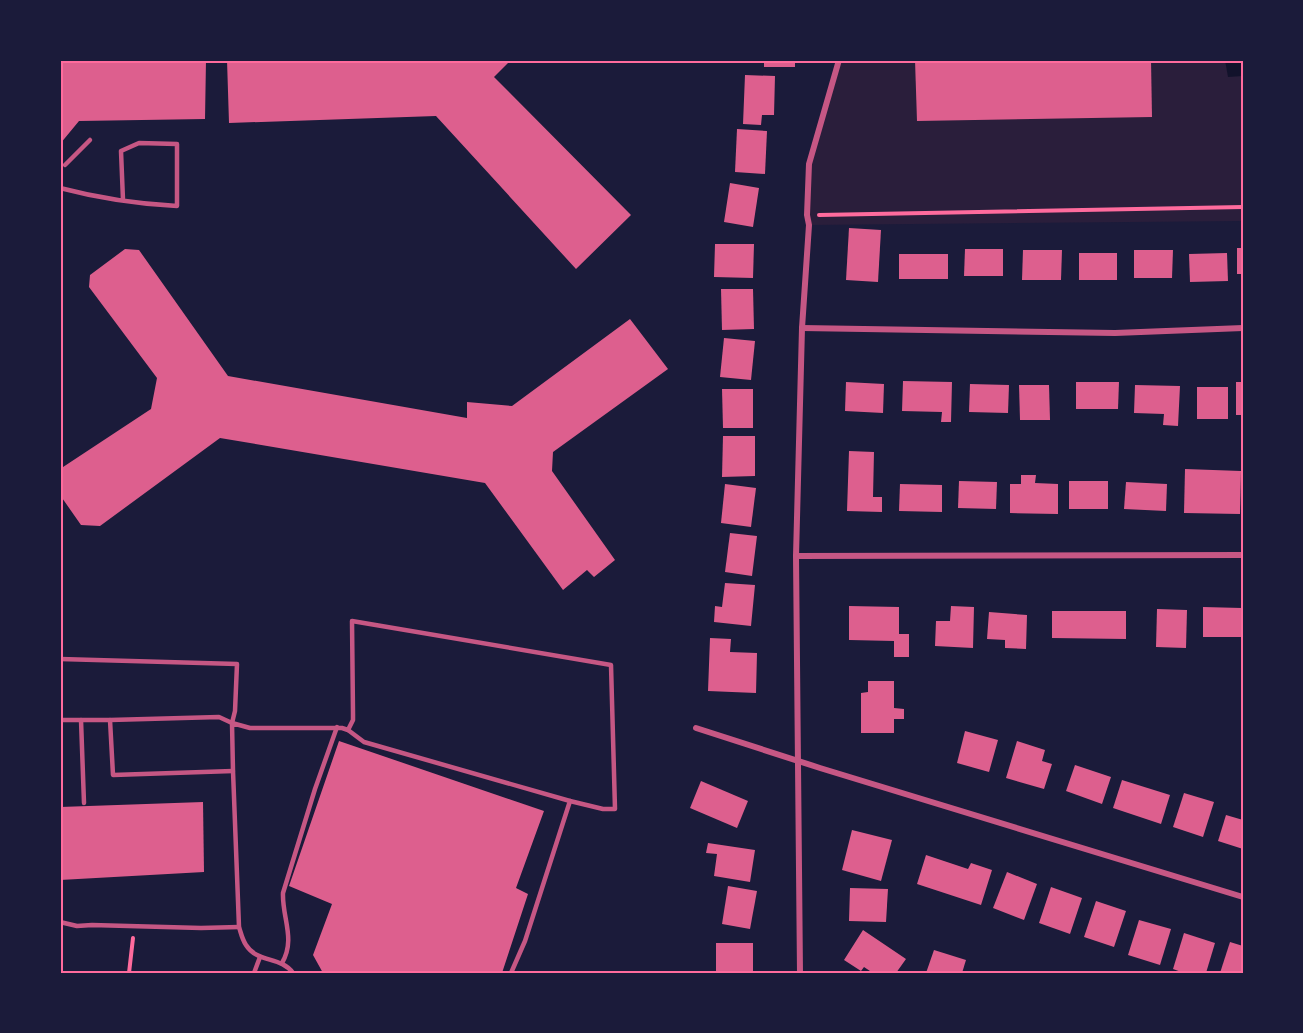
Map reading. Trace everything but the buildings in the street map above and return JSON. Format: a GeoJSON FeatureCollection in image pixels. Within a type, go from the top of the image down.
{"type":"FeatureCollection","features":[{"type":"Feature","properties":{"kind":"street"},"geometry":{"type":"LineString","coordinates":[[800,973],[796,556],[802,328],[809,225],[807,215],[809,164],[839,60]]}},
{"type":"Feature","properties":{"kind":"street"},"geometry":{"type":"LineString","coordinates":[[802,328],[1115,333],[1243,328]]}},
{"type":"Feature","properties":{"kind":"street"},"geometry":{"type":"LineString","coordinates":[[796,556],[1243,555]]}},
{"type":"Feature","properties":{"kind":"street"},"geometry":{"type":"LineString","coordinates":[[696,728],[1243,897]]}},
{"type":"Feature","properties":{"kind":"lane"},"geometry":{"type":"LineString","coordinates":[[65,165],[90,140]]}},
{"type":"Feature","properties":{"kind":"lane"},"geometry":{"type":"LineString","coordinates":[[60,188],[81,193],[123,200],[154,205],[177,206],[177,144],[139,143],[121,151],[123,200]]}},
{"type":"Feature","properties":{"kind":"lane"},"geometry":{"type":"LineString","coordinates":[[60,720],[219,717],[250,728],[337,728],[348,730],[364,742],[592,807],[615,809],[611,665],[352,621],[353,720],[348,730]]}},
{"type":"Feature","properties":{"kind":"lane"},"geometry":{"type":"LineString","coordinates":[[60,659],[237,664],[235,711],[232,723],[232,771],[239,927],[243,940],[254,954],[282,963],[293,973]]}},
{"type":"Feature","properties":{"kind":"lane"},"geometry":{"type":"LineString","coordinates":[[81,720],[84,803]]}},
{"type":"Feature","properties":{"kind":"lane"},"geometry":{"type":"LineString","coordinates":[[110,720],[113,776],[232,771]]}},
{"type":"Feature","properties":{"kind":"lane"},"geometry":{"type":"LineString","coordinates":[[282,963],[288,954],[289,939],[283,893],[315,789],[337,728]]}},
{"type":"Feature","properties":{"kind":"lane"},"geometry":{"type":"LineString","coordinates":[[511,973],[525,941],[570,801]]}},
{"type":"Feature","properties":{"kind":"lane"},"geometry":{"type":"LineString","coordinates":[[60,922],[77,926],[239,927]]}},
{"type":"Feature","properties":{"kind":"lane"},"geometry":{"type":"LineString","coordinates":[[254,973],[260,957]]}},
{"type":"Feature","properties":{"kind":"path"},"geometry":{"type":"LineString","coordinates":[[807,215],[1243,207]]}},
{"type":"Feature","properties":{"kind":"path"},"geometry":{"type":"LineString","coordinates":[[129,973],[132,953]]}},
{"type":"Feature","properties":{"kind":"shaded area"},"geometry":{"type":"Polygon","coordinates":[[[839,60],[1243,60],[1243,221],[809,225],[809,164],[839,60]]]}},
{"type":"Feature","properties":{"kind":"shaded area"},"geometry":{"type":"Polygon","coordinates":[[[1225,60],[1243,60],[1243,76],[1228,77],[1225,60]]]}}]}
